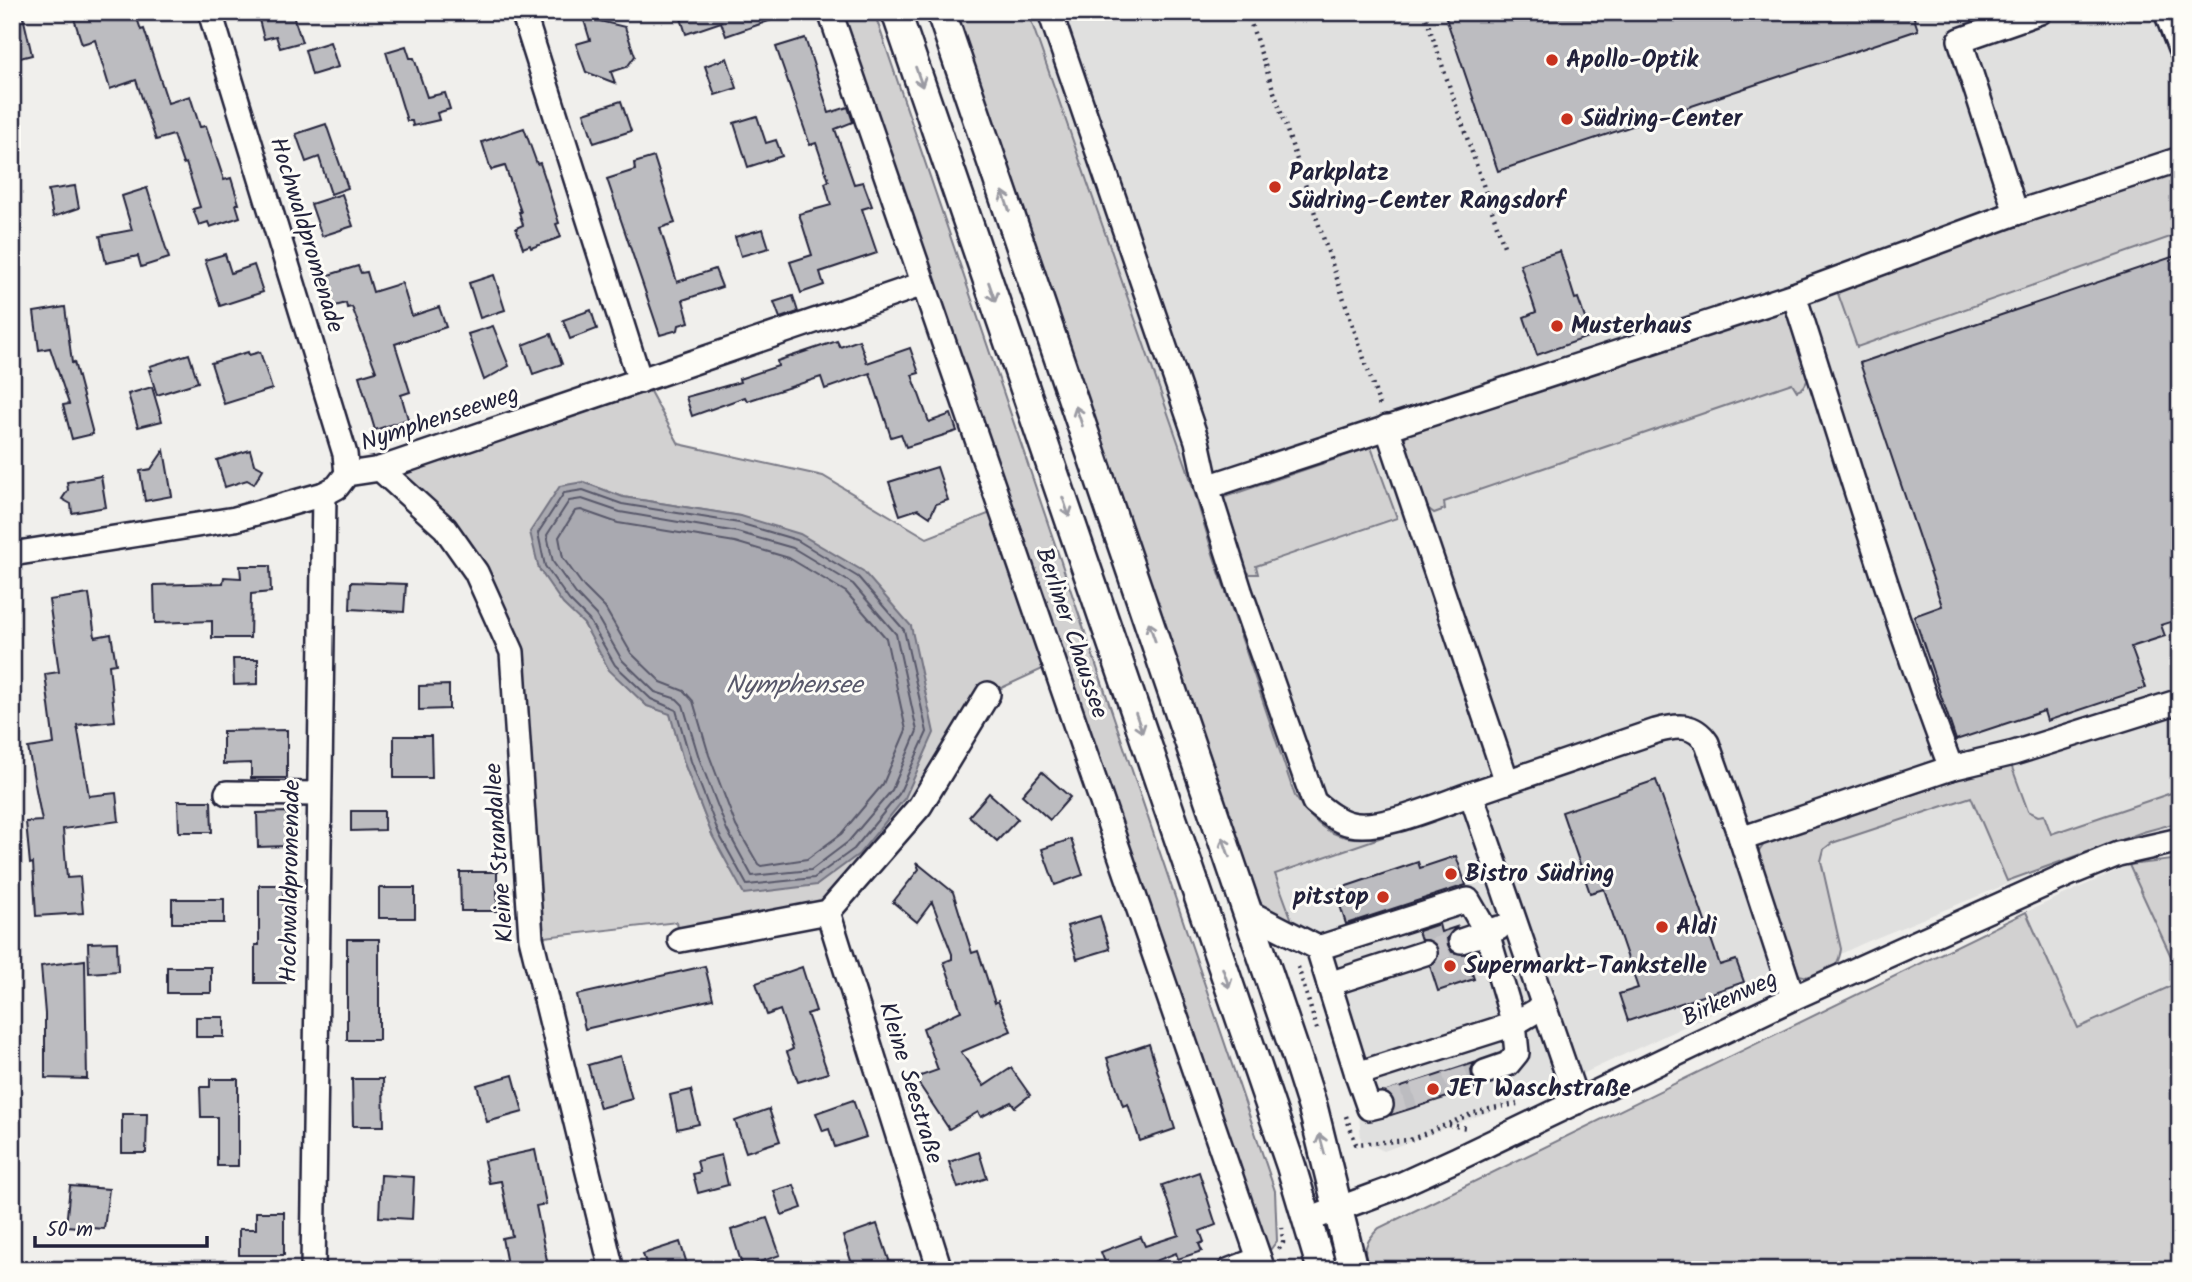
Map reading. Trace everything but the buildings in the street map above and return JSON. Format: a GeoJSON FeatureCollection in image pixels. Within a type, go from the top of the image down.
{"type":"FeatureCollection","features":[{"type":"Feature","properties":{"kind":"main road"},"geometry":{"type":"LineString","coordinates":[[897,12],[1295,1219],[1322,1270]]}},
{"type":"Feature","properties":{"kind":"main road"},"geometry":{"type":"LineString","coordinates":[[941,12],[1313,1108],[1353,1270]]}},
{"type":"Feature","properties":{"kind":"street","name":"Hochwaldpromenade"},"geometry":{"type":"LineString","coordinates":[[209,12],[345,454],[347,474]]}},
{"type":"Feature","properties":{"kind":"street"},"geometry":{"type":"LineString","coordinates":[[523,12],[640,381]]}},
{"type":"Feature","properties":{"kind":"street","name":"Berliner Chaussee"},"geometry":{"type":"LineString","coordinates":[[830,12],[1261,1265]]}},
{"type":"Feature","properties":{"kind":"street"},"geometry":{"type":"LineString","coordinates":[[1050,12],[1197,441],[1207,487],[1276,698],[1314,802],[1326,813],[1351,824],[1375,826],[1656,731],[1687,727],[1700,733],[1707,743],[1793,998]]}},
{"type":"Feature","properties":{"kind":"street"},"geometry":{"type":"LineString","coordinates":[[2016,213],[1960,40],[2040,12]]}},
{"type":"Feature","properties":{"kind":"street"},"geometry":{"type":"LineString","coordinates":[[2166,12],[2180,49]]}},
{"type":"Feature","properties":{"kind":"street"},"geometry":{"type":"LineString","coordinates":[[1207,487],[1794,295],[2016,213],[2180,159]]}},
{"type":"Feature","properties":{"kind":"street","name":"Nymphenseeweg"},"geometry":{"type":"LineString","coordinates":[[12,554],[235,519],[324,494],[337,486],[347,474],[380,469],[923,284]]}},
{"type":"Feature","properties":{"kind":"street"},"geometry":{"type":"LineString","coordinates":[[1794,295],[1840,445],[1951,768]]}},
{"type":"Feature","properties":{"kind":"street"},"geometry":{"type":"LineString","coordinates":[[1387,427],[1507,782]]}},
{"type":"Feature","properties":{"kind":"street","name":"Kleine Strandallee"},"geometry":{"type":"LineString","coordinates":[[380,469],[445,528],[476,572],[512,652],[531,938],[611,1270]]}},
{"type":"Feature","properties":{"kind":"street","name":"Hochwaldpromenade"},"geometry":{"type":"LineString","coordinates":[[313,1270],[324,494]]}},
{"type":"Feature","properties":{"kind":"street"},"geometry":{"type":"LineString","coordinates":[[680,940],[828,912],[920,806],[988,694]]}},
{"type":"Feature","properties":{"kind":"street"},"geometry":{"type":"LineString","coordinates":[[1741,839],[1951,768],[2014,753],[2180,701]]}},
{"type":"Feature","properties":{"kind":"street"},"geometry":{"type":"LineString","coordinates":[[227,793],[319,794]]}},
{"type":"Feature","properties":{"kind":"street"},"geometry":{"type":"LineString","coordinates":[[1471,794],[1577,1102]]}},
{"type":"Feature","properties":{"kind":"street","name":"Birkenweg"},"geometry":{"type":"LineString","coordinates":[[1295,1219],[1339,1210],[1411,1179],[1793,998],[2071,873],[2118,855],[2180,840]]}},
{"type":"Feature","properties":{"kind":"street"},"geometry":{"type":"LineString","coordinates":[[1308,943],[1468,900],[1487,933],[1514,1024],[1517,1053],[1508,1064],[1485,1072]]}},
{"type":"Feature","properties":{"kind":"street","name":"Kleine Seestraße"},"geometry":{"type":"LineString","coordinates":[[828,912],[940,1270]]}},
{"type":"Feature","properties":{"kind":"street"},"geometry":{"type":"LineString","coordinates":[[1248,912],[1308,943],[1329,984],[1369,1108],[1381,1105]]}},
{"type":"Feature","properties":{"kind":"street"},"geometry":{"type":"LineString","coordinates":[[1461,941],[1515,922]]}},
{"type":"Feature","properties":{"kind":"street"},"geometry":{"type":"LineString","coordinates":[[1329,984],[1425,953]]}},
{"type":"Feature","properties":{"kind":"street"},"geometry":{"type":"LineString","coordinates":[[1357,1074],[1514,1024],[1544,1006]]}},
{"type":"Feature","properties":{"kind":"street"},"geometry":{"type":"LineString","coordinates":[[1230,1270],[1261,1265]]}},
{"type":"Feature","properties":{"kind":"path"},"geometry":{"type":"LineString","coordinates":[[1248,12],[1372,382]]}},
{"type":"Feature","properties":{"kind":"path"},"geometry":{"type":"LineString","coordinates":[[1423,12],[1504,246]]}},
{"type":"Feature","properties":{"kind":"path"},"geometry":{"type":"LineString","coordinates":[[1356,1144],[1410,1140],[1471,1114],[1519,1104]]}},
{"type":"Feature","properties":{"kind":"path"},"geometry":{"type":"LineString","coordinates":[[1261,1265],[1278,1251],[1295,1219]]}},
{"type":"Feature","properties":{"kind":"shaded area"},"geometry":{"type":"Polygon","coordinates":[[[842,12],[874,12],[1275,1191],[1277,1241],[1270,1250],[1247,1195],[842,12]]]}},
{"type":"Feature","properties":{"kind":"shaded area"},"geometry":{"type":"Polygon","coordinates":[[[956,12],[1028,12],[1187,468],[1213,554],[1295,796],[1313,819],[1332,833],[1356,838],[1385,836],[1275,874],[1293,923],[1265,910],[1257,896],[956,12]]]}},
{"type":"Feature","properties":{"kind":"shaded area"},"geometry":{"type":"Polygon","coordinates":[[[1007,12],[2180,12],[2180,813],[1864,943],[1550,1089],[1384,1151],[1361,1140],[1358,1100],[1275,874],[1007,12]]]}},
{"type":"Feature","properties":{"kind":"shaded area"},"geometry":{"type":"Polygon","coordinates":[[[2180,170],[2180,253],[2173,236],[1857,347],[1836,288],[2180,170]]]}},
{"type":"Feature","properties":{"kind":"shaded area"},"geometry":{"type":"Polygon","coordinates":[[[1783,304],[1808,376],[1802,389],[1797,391],[1792,383],[1444,502],[1445,509],[1434,513],[1425,506],[1404,443],[1406,434],[1783,304]]]}},
{"type":"Feature","properties":{"kind":"shaded area"},"geometry":{"type":"Polygon","coordinates":[[[647,386],[679,444],[823,476],[927,538],[993,512],[1047,667],[988,694],[828,912],[680,940],[677,922],[536,938],[518,653],[480,569],[387,471],[647,386]],[[583,482],[584,624],[610,670],[647,706],[670,713],[684,763],[713,837],[741,516],[623,497],[583,482]]]}},
{"type":"Feature","properties":{"kind":"shaded area"},"geometry":{"type":"Polygon","coordinates":[[[1371,447],[1397,518],[1256,566],[1258,574],[1246,571],[1219,499],[1371,447]]]}},
{"type":"Feature","properties":{"kind":"shaded area"},"geometry":{"type":"Polygon","coordinates":[[[2010,762],[2028,811],[2038,816],[2044,815],[2051,834],[2180,790],[2180,822],[2143,832],[2007,881],[1971,797],[1832,843],[1824,849],[1821,861],[1841,949],[1839,957],[1832,969],[1821,976],[1799,975],[1757,854],[1765,843],[2010,762]]]}},
{"type":"Feature","properties":{"kind":"shaded area"},"geometry":{"type":"Polygon","coordinates":[[[2180,859],[2180,976],[2129,865],[2180,859]]]}},
{"type":"Feature","properties":{"kind":"shaded area"},"geometry":{"type":"Polygon","coordinates":[[[2129,865],[2180,976],[2180,982],[2078,1028],[2026,912],[2129,865]]]}},
{"type":"Feature","properties":{"kind":"shaded area"},"geometry":{"type":"Polygon","coordinates":[[[2026,912],[2078,1028],[2180,982],[2180,1270],[1368,1270],[1366,1247],[1379,1228],[2026,912]]]}},
{"type":"Feature","properties":{"kind":"water","name":"Nymphensee"},"geometry":{"type":"Polygon","coordinates":[[[583,482],[623,497],[741,516],[800,534],[863,571],[911,626],[934,733],[905,798],[859,854],[817,885],[744,894],[713,837],[684,763],[670,714],[647,706],[609,670],[584,624],[563,604],[539,569],[530,532],[560,486],[583,482]]]}},
{"type":"Feature","properties":{"kind":"tunnel"},"geometry":{"type":"LineString","coordinates":[[1425,953],[1461,941]]}},
{"type":"Feature","properties":{"kind":"tunnel"},"geometry":{"type":"LineString","coordinates":[[1381,1105],[1485,1072]]}},
{"type":"Feature","properties":{"kind":"place","name":"Apollo-Optik"},"geometry":{"type":"Point","coordinates":[1552,60]}},
{"type":"Feature","properties":{"kind":"place","name":"Südring-Center"},"geometry":{"type":"Point","coordinates":[1567,119]}},
{"type":"Feature","properties":{"kind":"place","name":"Parkplatz Südring-Center Rangsdorf"},"geometry":{"type":"Point","coordinates":[1275,187]}},
{"type":"Feature","properties":{"kind":"place","name":"Musterhaus"},"geometry":{"type":"Point","coordinates":[1557,326]}},
{"type":"Feature","properties":{"kind":"place","name":"Bistro Südring"},"geometry":{"type":"Point","coordinates":[1451,874]}},
{"type":"Feature","properties":{"kind":"place","name":"pitstop"},"geometry":{"type":"Point","coordinates":[1383,897]}},
{"type":"Feature","properties":{"kind":"place","name":"Aldi"},"geometry":{"type":"Point","coordinates":[1662,927]}},
{"type":"Feature","properties":{"kind":"place","name":"Supermarkt-Tankstelle"},"geometry":{"type":"Point","coordinates":[1450,966]}},
{"type":"Feature","properties":{"kind":"place","name":"JET Waschstraße"},"geometry":{"type":"Point","coordinates":[1433,1089]}}]}
